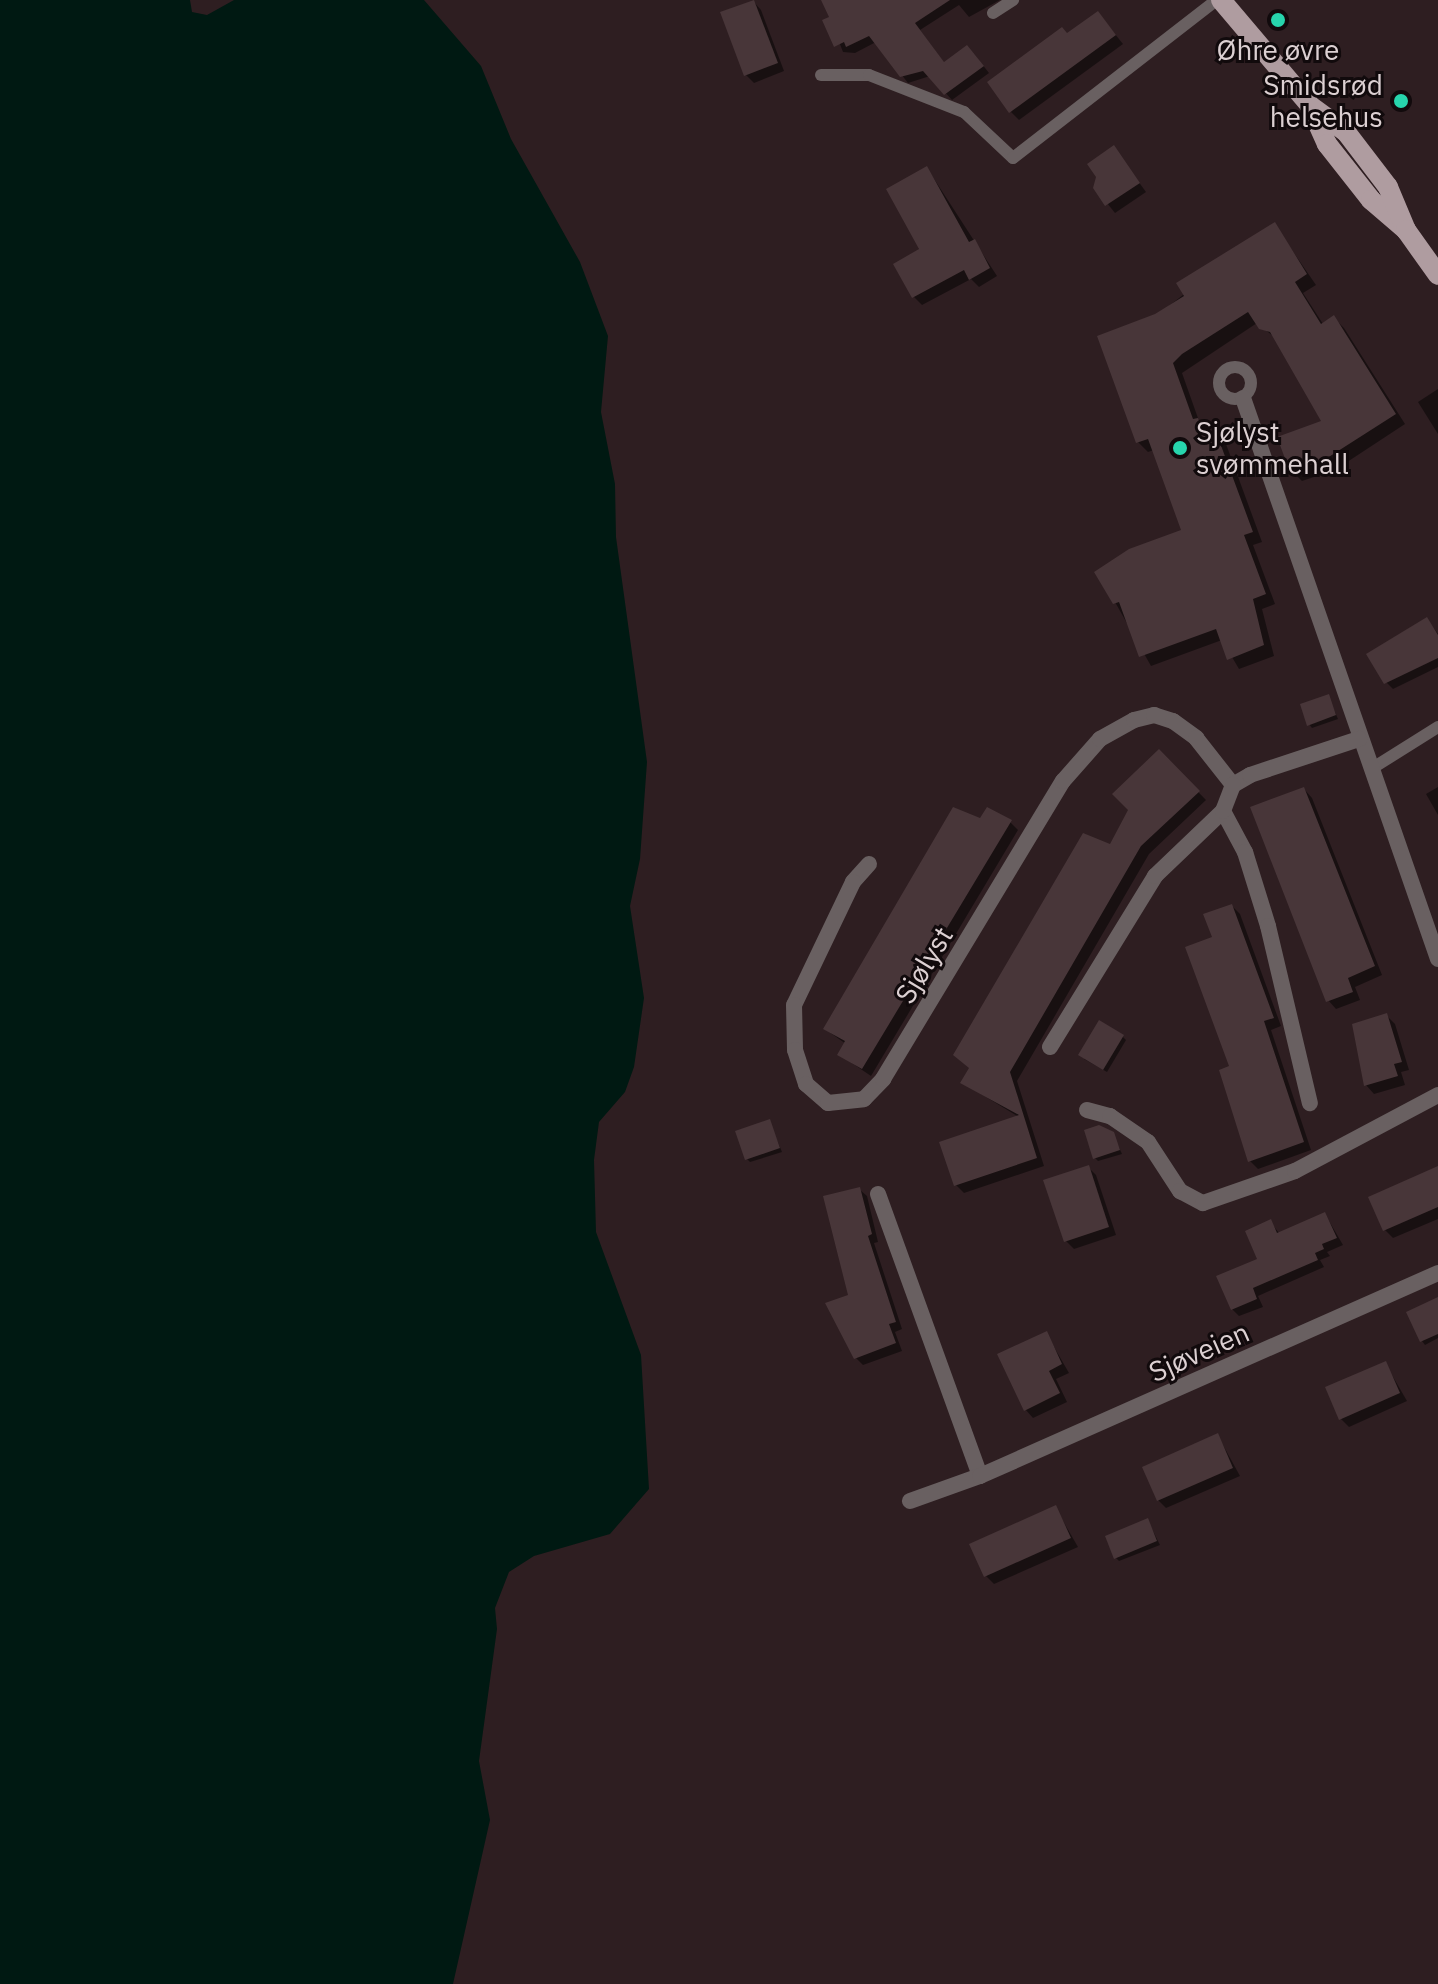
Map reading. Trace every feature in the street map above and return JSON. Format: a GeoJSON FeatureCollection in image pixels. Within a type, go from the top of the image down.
{"type":"FeatureCollection","features":[{"type":"Feature","properties":{"kind":"main road"},"geometry":{"type":"LineString","coordinates":[[1219,0],[1309,104],[1353,141],[1388,187],[1406,230],[1438,275]]}},
{"type":"Feature","properties":{"kind":"street"},"geometry":{"type":"LineString","coordinates":[[1243,398],[1438,959]]}},
{"type":"Feature","properties":{"kind":"street","name":"Sjølyst"},"geometry":{"type":"LineString","coordinates":[[869,864],[853,882],[794,1005],[795,1050],[806,1084],[828,1103],[864,1099],[883,1079],[1063,781],[1100,739],[1134,720],[1154,715],[1173,721],[1196,738],[1233,785]]}},
{"type":"Feature","properties":{"kind":"street"},"geometry":{"type":"LineString","coordinates":[[1050,1047],[1155,876],[1223,811],[1233,785],[1250,775],[1359,739]]}},
{"type":"Feature","properties":{"kind":"street"},"geometry":{"type":"LineString","coordinates":[[1223,811],[1245,852],[1268,926],[1310,1103]]}},
{"type":"Feature","properties":{"kind":"street"},"geometry":{"type":"LineString","coordinates":[[1087,1110],[1110,1116],[1148,1142],[1180,1191],[1203,1203],[1295,1171],[1438,1095]]}},
{"type":"Feature","properties":{"kind":"street"},"geometry":{"type":"LineString","coordinates":[[878,1194],[980,1476]]}},
{"type":"Feature","properties":{"kind":"street","name":"Sjøveien"},"geometry":{"type":"LineString","coordinates":[[910,1501],[980,1476],[1438,1273]]}},
{"type":"Feature","properties":{"kind":"lane"},"geometry":{"type":"LineString","coordinates":[[993,13],[1013,0]]}},
{"type":"Feature","properties":{"kind":"lane"},"geometry":{"type":"LineString","coordinates":[[821,75],[869,75],[964,112],[1013,158],[1219,0]]}},
{"type":"Feature","properties":{"kind":"lane"},"geometry":{"type":"LineString","coordinates":[[1371,769],[1438,727]]}},
{"type":"Feature","properties":{"kind":"shaded area"},"geometry":{"type":"Polygon","coordinates":[[[0,0],[190,0],[192,12],[207,15],[234,0],[424,0],[481,66],[511,139],[580,262],[608,336],[601,412],[615,484],[616,537],[647,762],[640,859],[630,906],[644,998],[634,1067],[625,1092],[599,1122],[594,1160],[596,1232],[641,1355],[649,1489],[610,1534],[534,1556],[509,1572],[495,1608],[497,1629],[479,1761],[490,1820],[453,1984],[0,1984],[0,0]]]}},
{"type":"Feature","properties":{"kind":"building"},"geometry":{"type":"Polygon","coordinates":[[[754,0],[778,63],[744,76],[720,12],[754,0]]]}},
{"type":"Feature","properties":{"kind":"building"},"geometry":{"type":"Polygon","coordinates":[[[821,0],[950,0],[915,23],[944,62],[967,45],[984,66],[944,95],[923,71],[900,77],[869,36],[846,47],[844,42],[834,47],[822,20],[829,17],[821,0]]]}},
{"type":"Feature","properties":{"kind":"building"},"geometry":{"type":"Polygon","coordinates":[[[1098,11],[1116,35],[1009,113],[987,82],[1062,27],[1067,33],[1098,11]]]}},
{"type":"Feature","properties":{"kind":"building"},"geometry":{"type":"Polygon","coordinates":[[[1114,145],[1140,183],[1105,206],[1093,188],[1096,177],[1087,164],[1114,145]]]}},
{"type":"Feature","properties":{"kind":"building"},"geometry":{"type":"Polygon","coordinates":[[[927,166],[969,242],[975,239],[990,268],[969,280],[964,270],[912,298],[893,264],[919,249],[886,189],[927,166]]]}},
{"type":"Feature","properties":{"kind":"building"},"geometry":{"type":"Polygon","coordinates":[[[1275,222],[1307,274],[1295,282],[1321,324],[1334,315],[1396,414],[1324,460],[1290,472],[1277,437],[1321,421],[1270,332],[1259,329],[1248,312],[1182,354],[1173,363],[1193,419],[1198,418],[1205,436],[1216,432],[1253,532],[1244,535],[1266,594],[1253,599],[1264,645],[1227,660],[1216,629],[1139,657],[1119,602],[1113,604],[1094,572],[1129,549],[1181,530],[1148,439],[1136,443],[1097,336],[1155,314],[1184,296],[1176,283],[1275,222]]]}},
{"type":"Feature","properties":{"kind":"building"},"geometry":{"type":"Polygon","coordinates":[[[1427,617],[1438,635],[1438,658],[1384,684],[1366,654],[1427,617]]]}},
{"type":"Feature","properties":{"kind":"building"},"geometry":{"type":"Polygon","coordinates":[[[1329,694],[1336,715],[1307,726],[1300,704],[1329,694]]]}},
{"type":"Feature","properties":{"kind":"building"},"geometry":{"type":"Polygon","coordinates":[[[1159,749],[1200,791],[1141,846],[1010,1072],[1037,1158],[954,1186],[939,1142],[1019,1115],[960,1083],[969,1068],[953,1055],[1083,833],[1110,844],[1128,810],[1112,794],[1159,749]]]}},
{"type":"Feature","properties":{"kind":"building"},"geometry":{"type":"Polygon","coordinates":[[[1304,787],[1375,966],[1348,978],[1353,992],[1326,1002],[1250,807],[1304,787]]]}},
{"type":"Feature","properties":{"kind":"building"},"geometry":{"type":"Polygon","coordinates":[[[953,807],[980,818],[987,807],[1012,820],[862,1069],[837,1055],[845,1041],[823,1029],[953,807]]]}},
{"type":"Feature","properties":{"kind":"building"},"geometry":{"type":"Polygon","coordinates":[[[1232,904],[1274,1018],[1264,1021],[1304,1142],[1248,1162],[1219,1070],[1229,1066],[1185,947],[1212,937],[1203,914],[1232,904]]]}},
{"type":"Feature","properties":{"kind":"building"},"geometry":{"type":"Polygon","coordinates":[[[1387,1013],[1402,1062],[1394,1064],[1398,1076],[1364,1086],[1352,1024],[1387,1013]]]}},
{"type":"Feature","properties":{"kind":"building"},"geometry":{"type":"Polygon","coordinates":[[[1099,1020],[1124,1035],[1103,1070],[1078,1055],[1099,1020]]]}},
{"type":"Feature","properties":{"kind":"building"},"geometry":{"type":"Polygon","coordinates":[[[770,1119],[780,1148],[745,1160],[735,1131],[770,1119]]]}},
{"type":"Feature","properties":{"kind":"building"},"geometry":{"type":"Polygon","coordinates":[[[1099,1125],[1114,1132],[1120,1150],[1093,1159],[1084,1130],[1099,1125]]]}},
{"type":"Feature","properties":{"kind":"building"},"geometry":{"type":"Polygon","coordinates":[[[1089,1165],[1109,1227],[1064,1242],[1043,1180],[1089,1165]]]}},
{"type":"Feature","properties":{"kind":"building"},"geometry":{"type":"Polygon","coordinates":[[[1438,1166],[1438,1207],[1383,1231],[1368,1197],[1438,1166]]]}},
{"type":"Feature","properties":{"kind":"building"},"geometry":{"type":"Polygon","coordinates":[[[860,1187],[872,1234],[868,1236],[896,1322],[889,1324],[896,1343],[854,1359],[825,1303],[848,1295],[823,1196],[860,1187]]]}},
{"type":"Feature","properties":{"kind":"building"},"geometry":{"type":"Polygon","coordinates":[[[1325,1212],[1337,1238],[1322,1244],[1324,1249],[1315,1253],[1318,1260],[1253,1288],[1257,1299],[1231,1310],[1216,1276],[1257,1259],[1245,1231],[1271,1219],[1277,1233],[1325,1212]]]}},
{"type":"Feature","properties":{"kind":"building"},"geometry":{"type":"Polygon","coordinates":[[[1438,1297],[1438,1334],[1420,1342],[1406,1312],[1438,1297]]]}},
{"type":"Feature","properties":{"kind":"building"},"geometry":{"type":"Polygon","coordinates":[[[1047,1331],[1062,1364],[1049,1371],[1060,1393],[1024,1411],[997,1354],[1047,1331]]]}},
{"type":"Feature","properties":{"kind":"building"},"geometry":{"type":"Polygon","coordinates":[[[1386,1361],[1400,1393],[1339,1420],[1325,1387],[1386,1361]]]}},
{"type":"Feature","properties":{"kind":"building"},"geometry":{"type":"Polygon","coordinates":[[[1218,1433],[1233,1468],[1157,1501],[1142,1467],[1218,1433]]]}},
{"type":"Feature","properties":{"kind":"building"},"geometry":{"type":"Polygon","coordinates":[[[1056,1505],[1071,1538],[984,1577],[969,1544],[1056,1505]]]}},
{"type":"Feature","properties":{"kind":"building"},"geometry":{"type":"Polygon","coordinates":[[[1148,1518],[1157,1541],[1114,1559],[1105,1536],[1148,1518]]]}},
{"type":"Feature","properties":{"kind":"place","name":"Øhre øvre"},"geometry":{"type":"Point","coordinates":[1278,20]}},
{"type":"Feature","properties":{"kind":"place","name":"Smidsrød helsehus"},"geometry":{"type":"Point","coordinates":[1401,101]}},
{"type":"Feature","properties":{"kind":"place","name":"Sjølyst svømmehall"},"geometry":{"type":"Point","coordinates":[1180,448]}}]}
